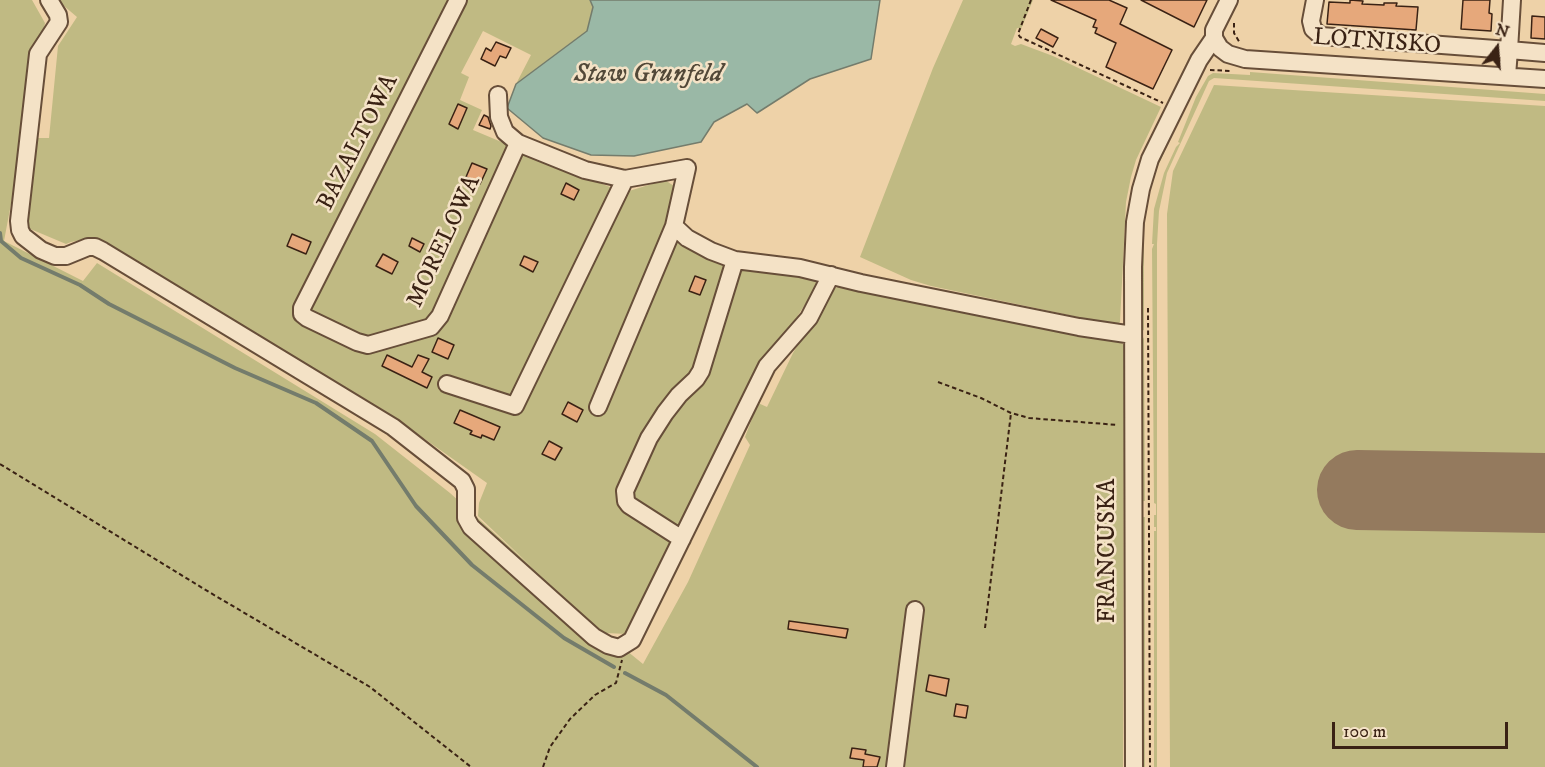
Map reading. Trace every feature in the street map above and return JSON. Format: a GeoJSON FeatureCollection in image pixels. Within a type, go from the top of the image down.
{"type":"FeatureCollection","features":[{"type":"Feature","properties":{"kind":"street"},"geometry":{"type":"LineString","coordinates":[[49,0],[58,15],[59,22],[38,54],[19,221],[23,236],[41,250],[55,256],[66,256],[88,247],[95,247],[103,251],[393,427],[462,481],[466,489],[466,518],[471,527],[594,637],[608,645],[619,648],[632,640],[766,366],[808,318],[831,275]]}},
{"type":"Feature","properties":{"kind":"street","name":"BAZALTOWA"},"geometry":{"type":"LineString","coordinates":[[302,308],[458,0]]}},
{"type":"Feature","properties":{"kind":"street","name":"FRANCUSKA"},"geometry":{"type":"LineString","coordinates":[[1134,767],[1133,245],[1136,211],[1150,159],[1199,60],[1214,38],[1214,30],[1229,0]]}},
{"type":"Feature","properties":{"kind":"street"},"geometry":{"type":"LineString","coordinates":[[1315,0],[1311,21],[1313,29],[1321,36],[1545,53]]}},
{"type":"Feature","properties":{"kind":"street"},"geometry":{"type":"LineString","coordinates":[[1507,76],[1512,0]]}},
{"type":"Feature","properties":{"kind":"street","name":"LOTNISKO"},"geometry":{"type":"LineString","coordinates":[[1214,38],[1228,54],[1245,59],[1545,79]]}},
{"type":"Feature","properties":{"kind":"street"},"geometry":{"type":"LineString","coordinates":[[498,95],[500,117],[505,132],[518,143],[585,170],[625,179],[687,168],[674,226],[598,407]]}},
{"type":"Feature","properties":{"kind":"street","name":"MORELOWA"},"geometry":{"type":"LineString","coordinates":[[302,308],[307,318],[368,345],[431,327],[440,316],[518,143]]}},
{"type":"Feature","properties":{"kind":"street"},"geometry":{"type":"LineString","coordinates":[[447,384],[515,406],[625,179]]}},
{"type":"Feature","properties":{"kind":"street"},"geometry":{"type":"LineString","coordinates":[[674,226],[687,238],[711,251],[735,260],[800,268],[861,283],[1133,335]]}},
{"type":"Feature","properties":{"kind":"street"},"geometry":{"type":"LineString","coordinates":[[682,539],[628,505],[625,491],[649,438],[664,413],[696,379],[700,371],[735,260]]}},
{"type":"Feature","properties":{"kind":"street"},"geometry":{"type":"LineString","coordinates":[[895,767],[915,610]]}},
{"type":"Feature","properties":{"kind":"path"},"geometry":{"type":"LineString","coordinates":[[1031,0],[1018,34],[1020,37],[1174,108]]}},
{"type":"Feature","properties":{"kind":"path"},"geometry":{"type":"LineString","coordinates":[[1206,73],[1211,70],[1234,71]]}},
{"type":"Feature","properties":{"kind":"path"},"geometry":{"type":"LineString","coordinates":[[1148,304],[1150,767]]}},
{"type":"Feature","properties":{"kind":"path"},"geometry":{"type":"LineString","coordinates":[[938,382],[981,398],[1011,413],[1029,418],[1133,426]]}},
{"type":"Feature","properties":{"kind":"path"},"geometry":{"type":"LineString","coordinates":[[985,628],[1011,413]]}},
{"type":"Feature","properties":{"kind":"path"},"geometry":{"type":"LineString","coordinates":[[0,464],[370,687],[471,767]]}},
{"type":"Feature","properties":{"kind":"path"},"geometry":{"type":"LineString","coordinates":[[543,767],[550,747],[570,719],[595,695],[616,683],[625,646]]}},
{"type":"Feature","properties":{"kind":"shaded area"},"geometry":{"type":"Polygon","coordinates":[[[0,0],[32,0],[45,23],[4,241],[83,281],[97,263],[375,434],[450,493],[532,567],[478,516],[479,503],[487,483],[385,411],[95,237],[66,244],[28,228],[36,138],[49,138],[58,46],[77,17],[57,0],[453,0],[296,312],[357,347],[428,336],[522,152],[610,187],[629,191],[665,180],[677,188],[665,228],[739,268],[822,278],[786,334],[756,373],[627,634],[605,633],[643,664],[688,582],[750,445],[745,437],[758,403],[767,407],[793,353],[830,290],[841,286],[1118,340],[1124,345],[1123,767],[0,767],[0,0]]]}},
{"type":"Feature","properties":{"kind":"shaded area"},"geometry":{"type":"Polygon","coordinates":[[[463,0],[590,0],[593,7],[587,31],[516,84],[531,55],[483,31],[461,73],[469,77],[460,100],[482,110],[473,130],[511,146],[429,323],[367,340],[308,313],[463,0]]]}},
{"type":"Feature","properties":{"kind":"shaded area"},"geometry":{"type":"Polygon","coordinates":[[[963,0],[1033,0],[1021,29],[1017,28],[1011,44],[1015,46],[1021,44],[1053,56],[1161,107],[1136,160],[1131,177],[1126,202],[1120,322],[1116,325],[931,286],[911,280],[860,257],[933,68],[963,0]]]}},
{"type":"Feature","properties":{"kind":"shaded area"},"geometry":{"type":"Polygon","coordinates":[[[1250,72],[1545,94],[1545,101],[1214,78],[1209,81],[1167,173],[1159,211],[1157,244],[1157,767],[1154,767],[1154,531],[1156,527],[1154,527],[1154,515],[1156,515],[1156,504],[1154,503],[1152,249],[1154,244],[1152,244],[1154,209],[1164,173],[1180,143],[1178,142],[1196,97],[1208,76],[1213,73],[1250,75],[1250,72]]]}},
{"type":"Feature","properties":{"kind":"shaded area"},"geometry":{"type":"Polygon","coordinates":[[[1214,85],[1545,106],[1545,767],[1170,767],[1167,214],[1173,171],[1214,85]]]}},
{"type":"Feature","properties":{"kind":"shaded area"},"geometry":{"type":"Polygon","coordinates":[[[1188,98],[1155,173],[1148,195],[1144,227],[1144,330],[1139,332],[1140,235],[1152,170],[1188,98]]]}},
{"type":"Feature","properties":{"kind":"shaded area"},"geometry":{"type":"Polygon","coordinates":[[[1143,337],[1145,501],[1140,501],[1139,338],[1143,337]]]}},
{"type":"Feature","properties":{"kind":"shaded area"},"geometry":{"type":"Polygon","coordinates":[[[1140,517],[1145,517],[1145,767],[1141,767],[1140,517]]]}},
{"type":"Feature","properties":{"kind":"water","name":"Staw Grunfeld"},"geometry":{"type":"Polygon","coordinates":[[[590,0],[880,0],[871,59],[810,79],[757,113],[747,104],[714,122],[701,142],[634,156],[591,155],[543,138],[507,108],[516,84],[587,31],[593,7],[590,0]]]}},
{"type":"Feature","properties":{"kind":"building"},"geometry":{"type":"Polygon","coordinates":[[[1051,0],[1109,0],[1127,8],[1120,24],[1172,50],[1153,89],[1106,67],[1116,43],[1095,33],[1097,28],[1093,27],[1096,20],[1051,0]]]}},
{"type":"Feature","properties":{"kind":"building"},"geometry":{"type":"Polygon","coordinates":[[[1141,0],[1207,0],[1194,27],[1141,0]]]}},
{"type":"Feature","properties":{"kind":"building"},"geometry":{"type":"Polygon","coordinates":[[[1350,0],[1363,1],[1362,4],[1397,3],[1396,6],[1418,7],[1416,30],[1327,24],[1329,2],[1350,3],[1350,0]]]}},
{"type":"Feature","properties":{"kind":"building"},"geometry":{"type":"Polygon","coordinates":[[[1463,0],[1490,0],[1491,31],[1461,29],[1463,0]]]}},
{"type":"Feature","properties":{"kind":"building"},"geometry":{"type":"Polygon","coordinates":[[[1532,16],[1545,17],[1545,39],[1531,38],[1532,16]]]}},
{"type":"Feature","properties":{"kind":"building"},"geometry":{"type":"Polygon","coordinates":[[[1041,29],[1058,38],[1053,47],[1036,38],[1041,29]]]}},
{"type":"Feature","properties":{"kind":"building"},"geometry":{"type":"Polygon","coordinates":[[[496,42],[511,48],[506,58],[500,56],[495,66],[481,59],[486,48],[491,51],[496,42]]]}},
{"type":"Feature","properties":{"kind":"building"},"geometry":{"type":"Polygon","coordinates":[[[458,104],[467,108],[458,129],[449,124],[458,104]]]}},
{"type":"Feature","properties":{"kind":"building"},"geometry":{"type":"Polygon","coordinates":[[[484,115],[488,117],[490,129],[479,125],[484,115]]]}},
{"type":"Feature","properties":{"kind":"building"},"geometry":{"type":"Polygon","coordinates":[[[472,163],[487,169],[480,184],[466,177],[472,163]]]}},
{"type":"Feature","properties":{"kind":"building"},"geometry":{"type":"Polygon","coordinates":[[[566,183],[579,190],[574,200],[561,194],[566,183]]]}},
{"type":"Feature","properties":{"kind":"building"},"geometry":{"type":"Polygon","coordinates":[[[292,234],[311,242],[306,254],[287,246],[292,234]]]}},
{"type":"Feature","properties":{"kind":"building"},"geometry":{"type":"Polygon","coordinates":[[[412,238],[424,244],[420,252],[409,246],[412,238]]]}},
{"type":"Feature","properties":{"kind":"building"},"geometry":{"type":"Polygon","coordinates":[[[383,254],[398,262],[392,274],[376,266],[383,254]]]}},
{"type":"Feature","properties":{"kind":"building"},"geometry":{"type":"Polygon","coordinates":[[[524,256],[538,262],[533,272],[520,265],[524,256]]]}},
{"type":"Feature","properties":{"kind":"building"},"geometry":{"type":"Polygon","coordinates":[[[695,276],[706,280],[700,295],[689,291],[695,276]]]}},
{"type":"Feature","properties":{"kind":"building"},"geometry":{"type":"Polygon","coordinates":[[[438,338],[454,345],[448,359],[432,352],[438,338]]]}},
{"type":"Feature","properties":{"kind":"building"},"geometry":{"type":"Polygon","coordinates":[[[387,355],[412,367],[418,355],[429,359],[422,372],[432,377],[427,388],[382,366],[387,355]]]}},
{"type":"Feature","properties":{"kind":"building"},"geometry":{"type":"Polygon","coordinates":[[[568,402],[583,410],[577,422],[562,414],[568,402]]]}},
{"type":"Feature","properties":{"kind":"building"},"geometry":{"type":"Polygon","coordinates":[[[460,410],[500,427],[494,440],[482,435],[481,438],[470,434],[472,431],[454,423],[460,410]]]}},
{"type":"Feature","properties":{"kind":"building"},"geometry":{"type":"Polygon","coordinates":[[[549,441],[562,448],[555,460],[542,454],[549,441]]]}},
{"type":"Feature","properties":{"kind":"building"},"geometry":{"type":"Polygon","coordinates":[[[789,621],[848,629],[846,638],[788,629],[789,621]]]}},
{"type":"Feature","properties":{"kind":"building"},"geometry":{"type":"Polygon","coordinates":[[[929,675],[949,679],[946,696],[926,691],[929,675]]]}},
{"type":"Feature","properties":{"kind":"building"},"geometry":{"type":"Polygon","coordinates":[[[956,704],[968,706],[966,718],[954,716],[956,704]]]}},
{"type":"Feature","properties":{"kind":"building"},"geometry":{"type":"Polygon","coordinates":[[[852,748],[866,750],[865,754],[880,757],[877,767],[863,767],[864,760],[850,758],[852,748]]]}},
{"type":"Feature","properties":{"kind":"waterway"},"geometry":{"type":"LineString","coordinates":[[0,233],[1,241],[21,258],[80,285],[109,304],[235,368],[316,403],[372,441],[416,506],[472,565],[564,638],[614,667]]}},
{"type":"Feature","properties":{"kind":"waterway"},"geometry":{"type":"LineString","coordinates":[[625,673],[666,695],[757,767]]}},
{"type":"Feature","properties":{"kind":"runway"},"geometry":{"type":"LineString","coordinates":[[1357,490],[1545,493]]}}]}
